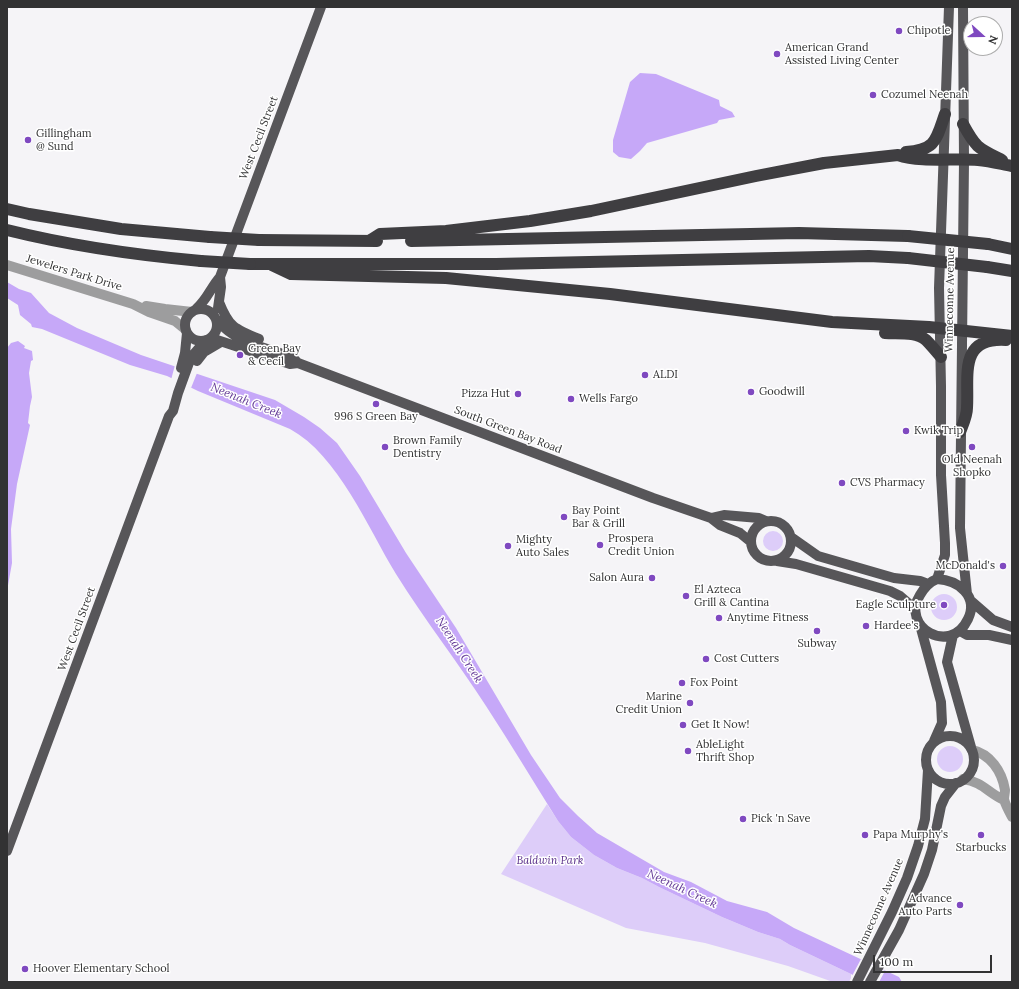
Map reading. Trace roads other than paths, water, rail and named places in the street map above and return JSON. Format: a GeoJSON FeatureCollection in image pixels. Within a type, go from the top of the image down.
{"type":"FeatureCollection","features":[{"type":"Feature","properties":{"kind":"highway"},"geometry":{"type":"LineString","coordinates":[[369,241],[380,234],[446,231],[536,220],[591,211],[824,163],[898,155],[904,152],[920,151],[931,145],[936,137],[945,114]]}},
{"type":"Feature","properties":{"kind":"highway"},"geometry":{"type":"LineString","coordinates":[[964,124],[978,148],[1012,165]]}},
{"type":"Feature","properties":{"kind":"highway"},"geometry":{"type":"LineString","coordinates":[[898,155],[905,158],[977,160],[1012,165]]}},
{"type":"Feature","properties":{"kind":"highway"},"geometry":{"type":"LineString","coordinates":[[7,209],[121,229],[260,240],[498,240],[799,233],[908,236],[988,244],[1012,249]]}},
{"type":"Feature","properties":{"kind":"highway"},"geometry":{"type":"LineString","coordinates":[[7,230],[91,248],[139,255],[201,261],[272,265],[496,264],[869,256],[908,258],[1012,271]]}},
{"type":"Feature","properties":{"kind":"highway"},"geometry":{"type":"LineString","coordinates":[[272,265],[291,274],[446,278],[610,294],[832,322],[929,327],[1012,336]]}},
{"type":"Feature","properties":{"kind":"highway"},"geometry":{"type":"LineString","coordinates":[[832,322],[848,330],[915,335],[926,340],[940,357]]}},
{"type":"Feature","properties":{"kind":"highway"},"geometry":{"type":"LineString","coordinates":[[960,432],[967,410],[967,370],[969,357],[978,347],[987,342],[997,340],[1012,341]]}},
{"type":"Feature","properties":{"kind":"main road","name":"West Cecil Street"},"geometry":{"type":"LineString","coordinates":[[194,310],[203,303],[220,277],[321,7]]}},
{"type":"Feature","properties":{"kind":"main road","name":"Winneconne Avenue"},"geometry":{"type":"LineString","coordinates":[[937,579],[945,555],[946,543],[941,475],[939,288],[949,7]]}},
{"type":"Feature","properties":{"kind":"main road","name":"Winneconne Avenue"},"geometry":{"type":"LineString","coordinates":[[963,7],[964,160],[960,528],[968,597]]}},
{"type":"Feature","properties":{"kind":"main road","name":"West Cecil Street"},"geometry":{"type":"LineString","coordinates":[[216,318],[221,287],[220,277]]}},
{"type":"Feature","properties":{"kind":"main road"},"geometry":{"type":"LineString","coordinates":[[219,302],[225,316],[234,327],[279,348],[295,360]]}},
{"type":"Feature","properties":{"kind":"main road"},"geometry":{"type":"LineString","coordinates":[[207,309],[216,318],[217,330],[193,355],[187,367],[186,320],[194,310],[207,309]]}},
{"type":"Feature","properties":{"kind":"main road","name":"South Green Bay Road"},"geometry":{"type":"LineString","coordinates":[[216,318],[227,331],[237,338],[646,495],[711,518],[720,525],[740,533],[751,542]]}},
{"type":"Feature","properties":{"kind":"main road"},"geometry":{"type":"LineString","coordinates":[[187,331],[192,338],[196,340],[209,339]]}},
{"type":"Feature","properties":{"kind":"main road","name":"South Green Bay Road"},"geometry":{"type":"LineString","coordinates":[[209,339],[290,364],[295,360]]}},
{"type":"Feature","properties":{"kind":"main road"},"geometry":{"type":"LineString","coordinates":[[187,367],[197,361],[204,352],[221,342]]}},
{"type":"Feature","properties":{"kind":"main road","name":"West Cecil Street"},"geometry":{"type":"LineString","coordinates":[[7,851],[171,414],[178,404],[181,384],[187,367]]}},
{"type":"Feature","properties":{"kind":"main road","name":"South Green Bay Road"},"geometry":{"type":"LineString","coordinates":[[711,518],[724,515],[759,518],[766,521]]}},
{"type":"Feature","properties":{"kind":"main road"},"geometry":{"type":"LineString","coordinates":[[777,561],[788,554],[791,548],[791,537],[786,527],[780,523],[766,521],[754,531],[751,542],[755,554],[759,558],[770,562],[777,561],[796,564],[890,592],[900,596],[915,609]]}},
{"type":"Feature","properties":{"kind":"main road"},"geometry":{"type":"LineString","coordinates":[[791,537],[818,556],[894,578],[920,581],[928,584]]}},
{"type":"Feature","properties":{"kind":"main road"},"geometry":{"type":"LineString","coordinates":[[1012,627],[992,620],[968,597],[961,586],[947,579],[937,579],[928,584],[917,599],[915,609],[917,620],[930,633],[944,637],[956,633],[967,635],[989,635],[1012,640]]}},
{"type":"Feature","properties":{"kind":"main road"},"geometry":{"type":"LineString","coordinates":[[870,982],[899,930],[924,874],[932,850],[942,801],[960,781],[969,774],[974,761],[947,662],[956,633],[969,617],[971,608],[968,597]]}},
{"type":"Feature","properties":{"kind":"main road"},"geometry":{"type":"LineString","coordinates":[[920,624],[941,702],[942,723],[927,753],[926,765],[933,777],[940,781],[948,784],[960,781]]}},
{"type":"Feature","properties":{"kind":"main road"},"geometry":{"type":"LineString","coordinates":[[934,741],[942,737],[956,736],[962,739],[971,749]]}},
{"type":"Feature","properties":{"kind":"main road","name":"Winneconne Avenue"},"geometry":{"type":"LineString","coordinates":[[858,981],[892,912],[907,878],[918,846],[925,819],[928,770]]}},
{"type":"Feature","properties":{"kind":"street","name":"Jewelers Park Drive"},"geometry":{"type":"LineString","coordinates":[[7,265],[133,304],[174,310],[194,310]]}},
{"type":"Feature","properties":{"kind":"street","name":"Jewelers Park Drive"},"geometry":{"type":"LineString","coordinates":[[133,304],[149,312],[175,321],[187,331]]}},
{"type":"Feature","properties":{"kind":"street"},"geometry":{"type":"LineString","coordinates":[[971,749],[990,759],[1002,782],[1005,790],[1004,800],[1012,817]]}},
{"type":"Feature","properties":{"kind":"street"},"geometry":{"type":"LineString","coordinates":[[960,781],[1002,782]]}},
{"type":"Feature","properties":{"kind":"street"},"geometry":{"type":"LineString","coordinates":[[974,781],[1004,800]]}},
{"type":"Feature","properties":{"kind":"water"},"geometry":{"type":"Polygon","coordinates":[[[640,73],[656,74],[719,100],[720,106],[732,112],[735,117],[719,120],[717,123],[647,143],[631,159],[619,157],[613,152],[613,140],[630,82],[640,73]]]}},
{"type":"Feature","properties":{"kind":"water","name":"Neenah Creek"},"geometry":{"type":"Polygon","coordinates":[[[7,282],[19,289],[31,293],[49,313],[77,328],[141,355],[275,400],[320,428],[337,443],[360,476],[406,553],[456,628],[531,755],[560,798],[578,816],[597,833],[664,872],[691,882],[727,901],[767,912],[794,928],[899,977],[902,982],[865,982],[780,939],[758,932],[722,917],[642,878],[617,868],[594,855],[571,837],[558,821],[486,706],[396,574],[363,515],[337,474],[323,456],[307,441],[290,429],[198,391],[167,376],[130,365],[42,329],[32,327],[31,324],[20,315],[18,305],[7,298],[7,282]]]}},
{"type":"Feature","properties":{"kind":"water"},"geometry":{"type":"Polygon","coordinates":[[[18,341],[25,346],[24,348],[32,351],[33,360],[31,361],[29,373],[32,397],[28,423],[30,425],[17,484],[11,529],[12,563],[7,591],[7,348],[11,343],[18,341]]]}},
{"type":"Feature","properties":{"kind":"place","name":"Chipotle"},"geometry":{"type":"Point","coordinates":[899,31]}},
{"type":"Feature","properties":{"kind":"place","name":"American Grand Assisted Living Center"},"geometry":{"type":"Point","coordinates":[777,54]}},
{"type":"Feature","properties":{"kind":"place","name":"Cozumel Neenah"},"geometry":{"type":"Point","coordinates":[873,95]}},
{"type":"Feature","properties":{"kind":"place","name":"Gillingham @ Sund"},"geometry":{"type":"Point","coordinates":[28,140]}},
{"type":"Feature","properties":{"kind":"place","name":"Green Bay & Cecil"},"geometry":{"type":"Point","coordinates":[240,355]}},
{"type":"Feature","properties":{"kind":"place","name":"ALDI"},"geometry":{"type":"Point","coordinates":[645,375]}},
{"type":"Feature","properties":{"kind":"place","name":"Goodwill"},"geometry":{"type":"Point","coordinates":[751,392]}},
{"type":"Feature","properties":{"kind":"place","name":"Pizza Hut"},"geometry":{"type":"Point","coordinates":[518,394]}},
{"type":"Feature","properties":{"kind":"place","name":"Wells Fargo"},"geometry":{"type":"Point","coordinates":[571,399]}},
{"type":"Feature","properties":{"kind":"place","name":"996 S Green Bay"},"geometry":{"type":"Point","coordinates":[376,404]}},
{"type":"Feature","properties":{"kind":"place","name":"Kwik Trip"},"geometry":{"type":"Point","coordinates":[906,431]}},
{"type":"Feature","properties":{"kind":"place","name":"Brown Family Dentistry"},"geometry":{"type":"Point","coordinates":[385,447]}},
{"type":"Feature","properties":{"kind":"place","name":"Old Neenah Shopko"},"geometry":{"type":"Point","coordinates":[972,447]}},
{"type":"Feature","properties":{"kind":"place","name":"CVS Pharmacy"},"geometry":{"type":"Point","coordinates":[842,483]}},
{"type":"Feature","properties":{"kind":"place","name":"Bay Point Bar & Grill"},"geometry":{"type":"Point","coordinates":[564,517]}},
{"type":"Feature","properties":{"kind":"place","name":"Prospera Credit Union"},"geometry":{"type":"Point","coordinates":[600,545]}},
{"type":"Feature","properties":{"kind":"place","name":"Mighty Auto Sales"},"geometry":{"type":"Point","coordinates":[508,546]}},
{"type":"Feature","properties":{"kind":"place","name":"McDonald's"},"geometry":{"type":"Point","coordinates":[1003,566]}},
{"type":"Feature","properties":{"kind":"place","name":"Salon Aura"},"geometry":{"type":"Point","coordinates":[652,578]}},
{"type":"Feature","properties":{"kind":"place","name":"El Azteca Grill & Cantina"},"geometry":{"type":"Point","coordinates":[686,596]}},
{"type":"Feature","properties":{"kind":"place","name":"Eagle Sculpture"},"geometry":{"type":"Point","coordinates":[944,605]}},
{"type":"Feature","properties":{"kind":"place","name":"Anytime Fitness"},"geometry":{"type":"Point","coordinates":[719,618]}},
{"type":"Feature","properties":{"kind":"place","name":"Hardee's"},"geometry":{"type":"Point","coordinates":[866,626]}},
{"type":"Feature","properties":{"kind":"place","name":"Subway"},"geometry":{"type":"Point","coordinates":[817,631]}},
{"type":"Feature","properties":{"kind":"place","name":"Cost Cutters"},"geometry":{"type":"Point","coordinates":[706,659]}},
{"type":"Feature","properties":{"kind":"place","name":"Fox Point"},"geometry":{"type":"Point","coordinates":[682,683]}},
{"type":"Feature","properties":{"kind":"place","name":"Marine Credit Union"},"geometry":{"type":"Point","coordinates":[690,703]}},
{"type":"Feature","properties":{"kind":"place","name":"Get It Now!"},"geometry":{"type":"Point","coordinates":[683,725]}},
{"type":"Feature","properties":{"kind":"place","name":"AbleLight Thrift Shop"},"geometry":{"type":"Point","coordinates":[688,751]}},
{"type":"Feature","properties":{"kind":"place","name":"Pick 'n Save"},"geometry":{"type":"Point","coordinates":[743,819]}},
{"type":"Feature","properties":{"kind":"place","name":"Papa Murphy's"},"geometry":{"type":"Point","coordinates":[865,835]}},
{"type":"Feature","properties":{"kind":"place","name":"Starbucks"},"geometry":{"type":"Point","coordinates":[981,835]}},
{"type":"Feature","properties":{"kind":"place","name":"Advance Auto Parts"},"geometry":{"type":"Point","coordinates":[960,905]}},
{"type":"Feature","properties":{"kind":"place","name":"Hoover Elementary School"},"geometry":{"type":"Point","coordinates":[25,969]}},
{"type":"Feature","properties":{"kind":"park label","name":"Baldwin Park"},"geometry":{"type":"Point","coordinates":[550,861]}}]}
